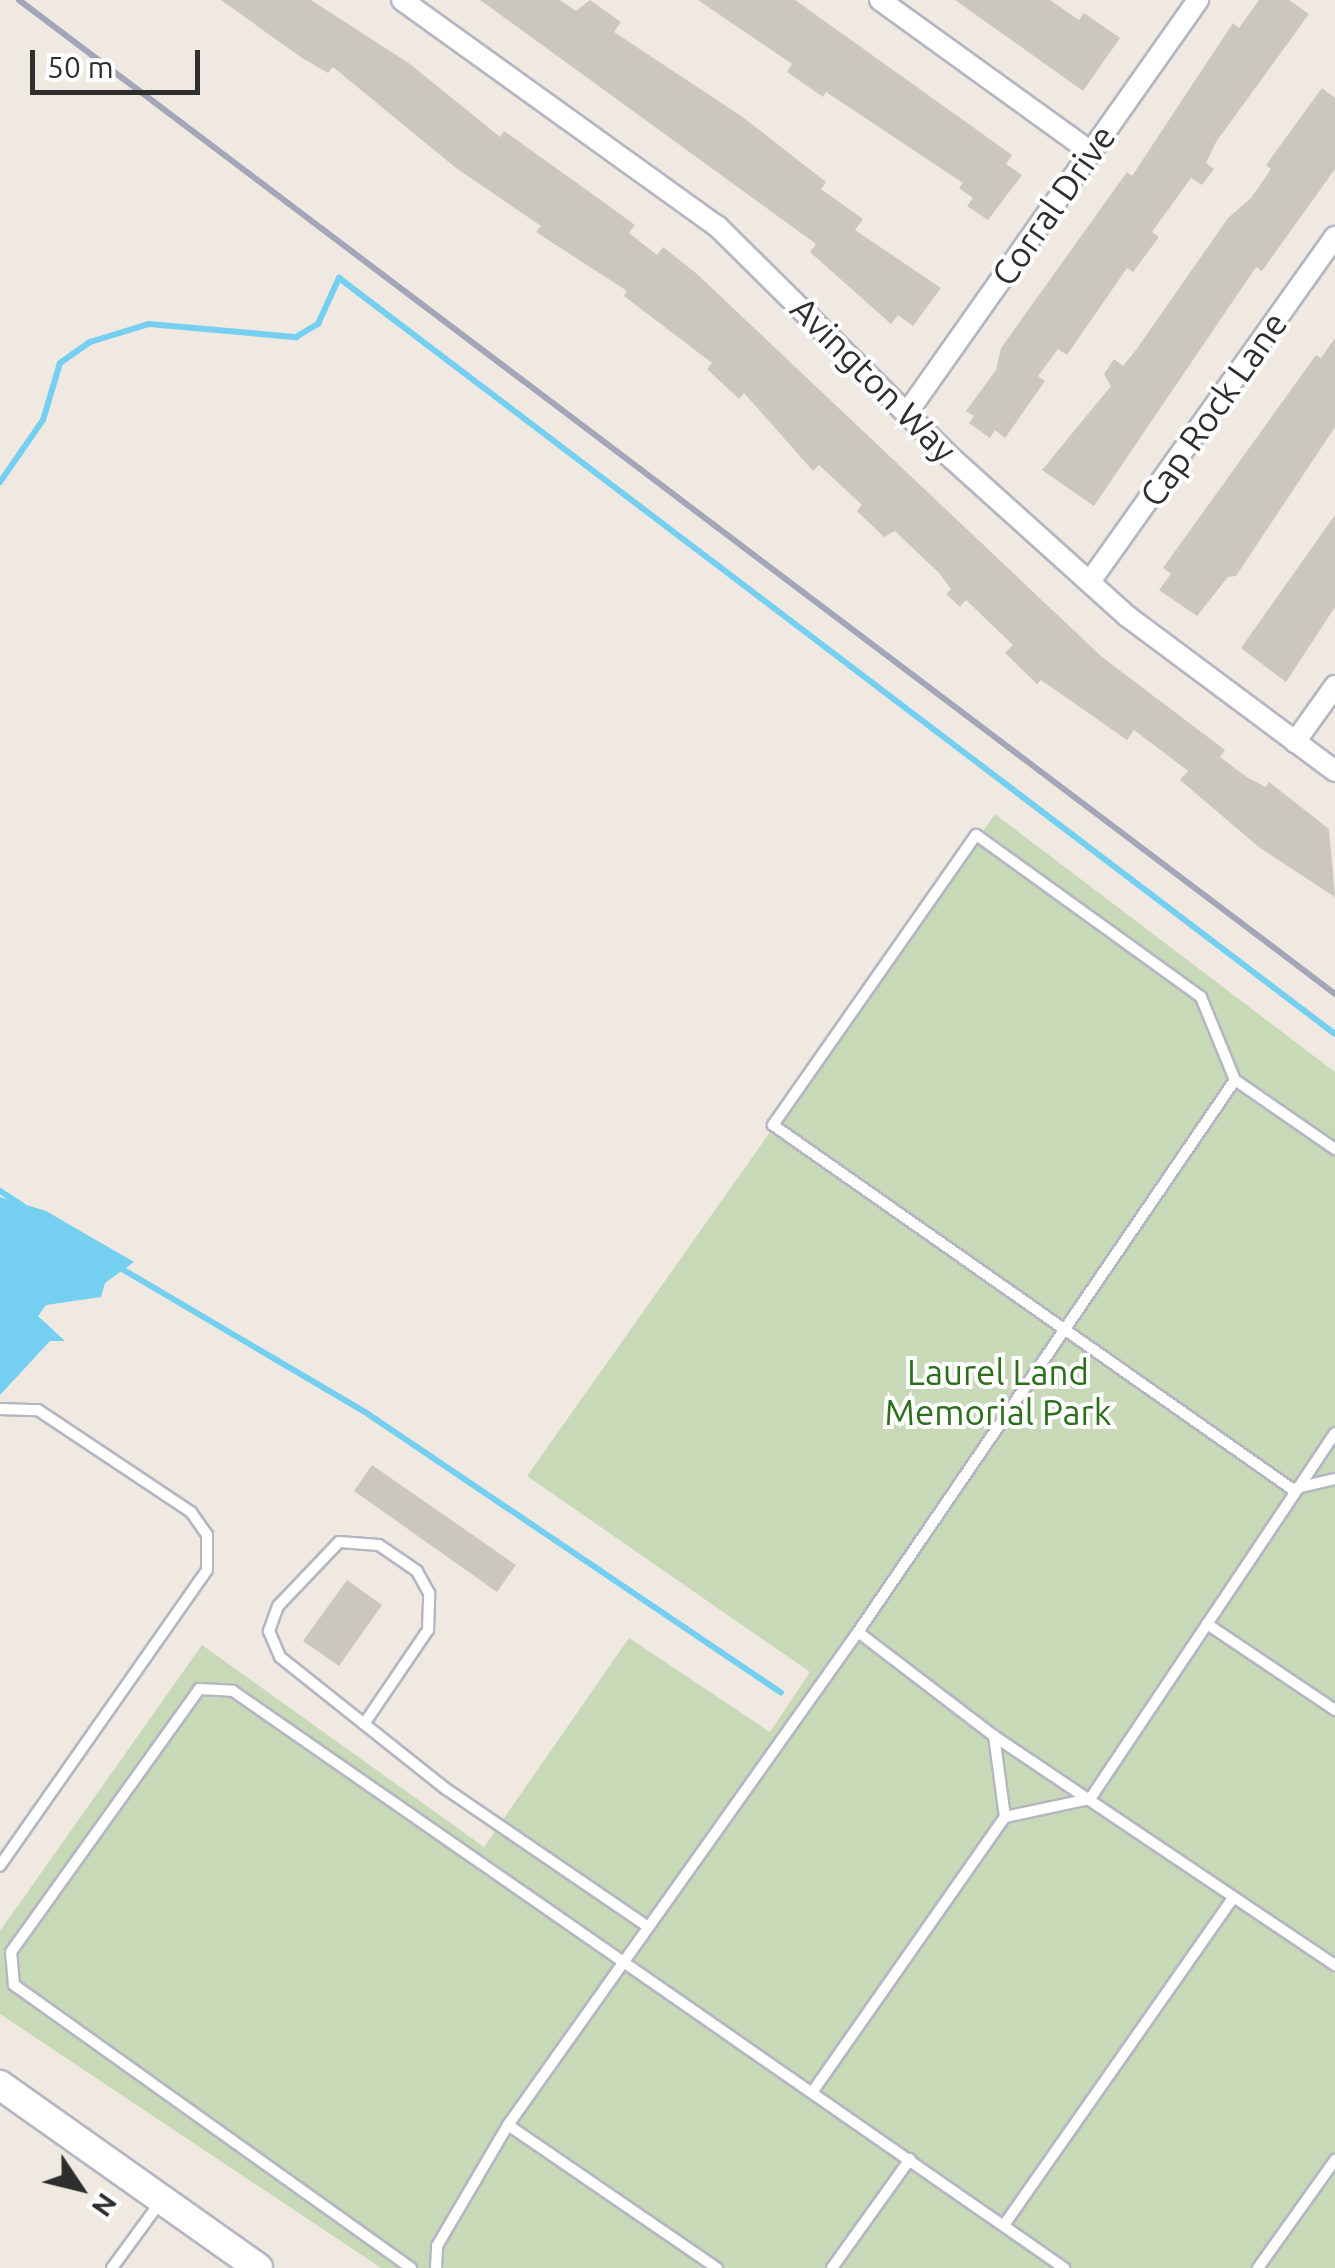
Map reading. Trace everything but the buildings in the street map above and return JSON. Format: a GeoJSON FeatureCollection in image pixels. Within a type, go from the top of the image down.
{"type":"FeatureCollection","features":[{"type":"Feature","properties":{"kind":"main road"},"geometry":{"type":"LineString","coordinates":[[0,2085],[258,2268]]}},
{"type":"Feature","properties":{"kind":"street","name":"Avington Way"},"geometry":{"type":"LineString","coordinates":[[402,0],[718,226],[910,410],[946,453],[1127,616],[1335,771]]}},
{"type":"Feature","properties":{"kind":"street"},"geometry":{"type":"LineString","coordinates":[[880,0],[1091,152]]}},
{"type":"Feature","properties":{"kind":"street","name":"Corral Drive"},"geometry":{"type":"LineString","coordinates":[[910,410],[1198,0]]}},
{"type":"Feature","properties":{"kind":"street","name":"Cap Rock Lane"},"geometry":{"type":"LineString","coordinates":[[1091,580],[1335,237]]}},
{"type":"Feature","properties":{"kind":"street"},"geometry":{"type":"LineString","coordinates":[[1295,742],[1335,686]]}},
{"type":"Feature","properties":{"kind":"lane"},"geometry":{"type":"LineString","coordinates":[[1335,1149],[1236,1080],[1202,998],[976,835],[773,1125],[1063,1333],[1292,1489],[1335,1479]]}},
{"type":"Feature","properties":{"kind":"lane"},"geometry":{"type":"LineString","coordinates":[[436,2268],[437,2246],[508,2126],[858,1632],[1236,1080]]}},
{"type":"Feature","properties":{"kind":"lane"},"geometry":{"type":"LineString","coordinates":[[0,1410],[38,1410],[191,1512],[207,1536],[207,1570],[0,1866]]}},
{"type":"Feature","properties":{"kind":"lane"},"geometry":{"type":"LineString","coordinates":[[1004,1817],[1090,1799],[1292,1489],[1335,1433]]}},
{"type":"Feature","properties":{"kind":"lane"},"geometry":{"type":"LineString","coordinates":[[364,1724],[428,1630],[430,1593],[417,1571],[379,1545],[339,1542],[278,1606],[269,1630],[280,1657],[364,1724],[446,1789],[648,1926]]}},
{"type":"Feature","properties":{"kind":"lane"},"geometry":{"type":"LineString","coordinates":[[1207,1624],[1335,1710]]}},
{"type":"Feature","properties":{"kind":"lane"},"geometry":{"type":"LineString","coordinates":[[858,1632],[994,1736],[1335,1965]]}},
{"type":"Feature","properties":{"kind":"lane"},"geometry":{"type":"LineString","coordinates":[[410,2268],[14,1985],[11,1952],[198,1688],[233,1691],[625,1959],[1064,2268]]}},
{"type":"Feature","properties":{"kind":"lane"},"geometry":{"type":"LineString","coordinates":[[813,2091],[1004,1817],[994,1736]]}},
{"type":"Feature","properties":{"kind":"lane"},"geometry":{"type":"LineString","coordinates":[[1004,2224],[1232,1899]]}},
{"type":"Feature","properties":{"kind":"lane"},"geometry":{"type":"LineString","coordinates":[[508,2126],[718,2268]]}},
{"type":"Feature","properties":{"kind":"lane"},"geometry":{"type":"LineString","coordinates":[[832,2268],[910,2159]]}},
{"type":"Feature","properties":{"kind":"lane"},"geometry":{"type":"LineString","coordinates":[[1258,2268],[1335,2160]]}},
{"type":"Feature","properties":{"kind":"lane"},"geometry":{"type":"LineString","coordinates":[[112,2268],[162,2200]]}},
{"type":"Feature","properties":{"kind":"green space","name":"Laurel Land Memorial Park"},"geometry":{"type":"Polygon","coordinates":[[[995,814],[1335,1072],[1335,2268],[381,2268],[0,2014],[0,1931],[202,1645],[484,1847],[629,1638],[770,1732],[810,1672],[527,1476],[995,814]]]}},
{"type":"Feature","properties":{"kind":"water"},"geometry":{"type":"Polygon","coordinates":[[[0,1197],[46,1211],[134,1262],[105,1283],[101,1297],[46,1305],[38,1316],[65,1341],[50,1341],[0,1395],[0,1197]]]}},
{"type":"Feature","properties":{"kind":"waterway"},"geometry":{"type":"LineString","coordinates":[[0,482],[43,420],[60,363],[90,342],[149,324],[296,337],[318,324],[339,278],[1335,1034]]}},
{"type":"Feature","properties":{"kind":"waterway"},"geometry":{"type":"LineString","coordinates":[[0,1191],[23,1206]]}},
{"type":"Feature","properties":{"kind":"waterway"},"geometry":{"type":"LineString","coordinates":[[117,1266],[368,1414],[781,1693]]}},
{"type":"Feature","properties":{"kind":"railway"},"geometry":{"type":"LineString","coordinates":[[19,0],[1335,994]]}}]}
